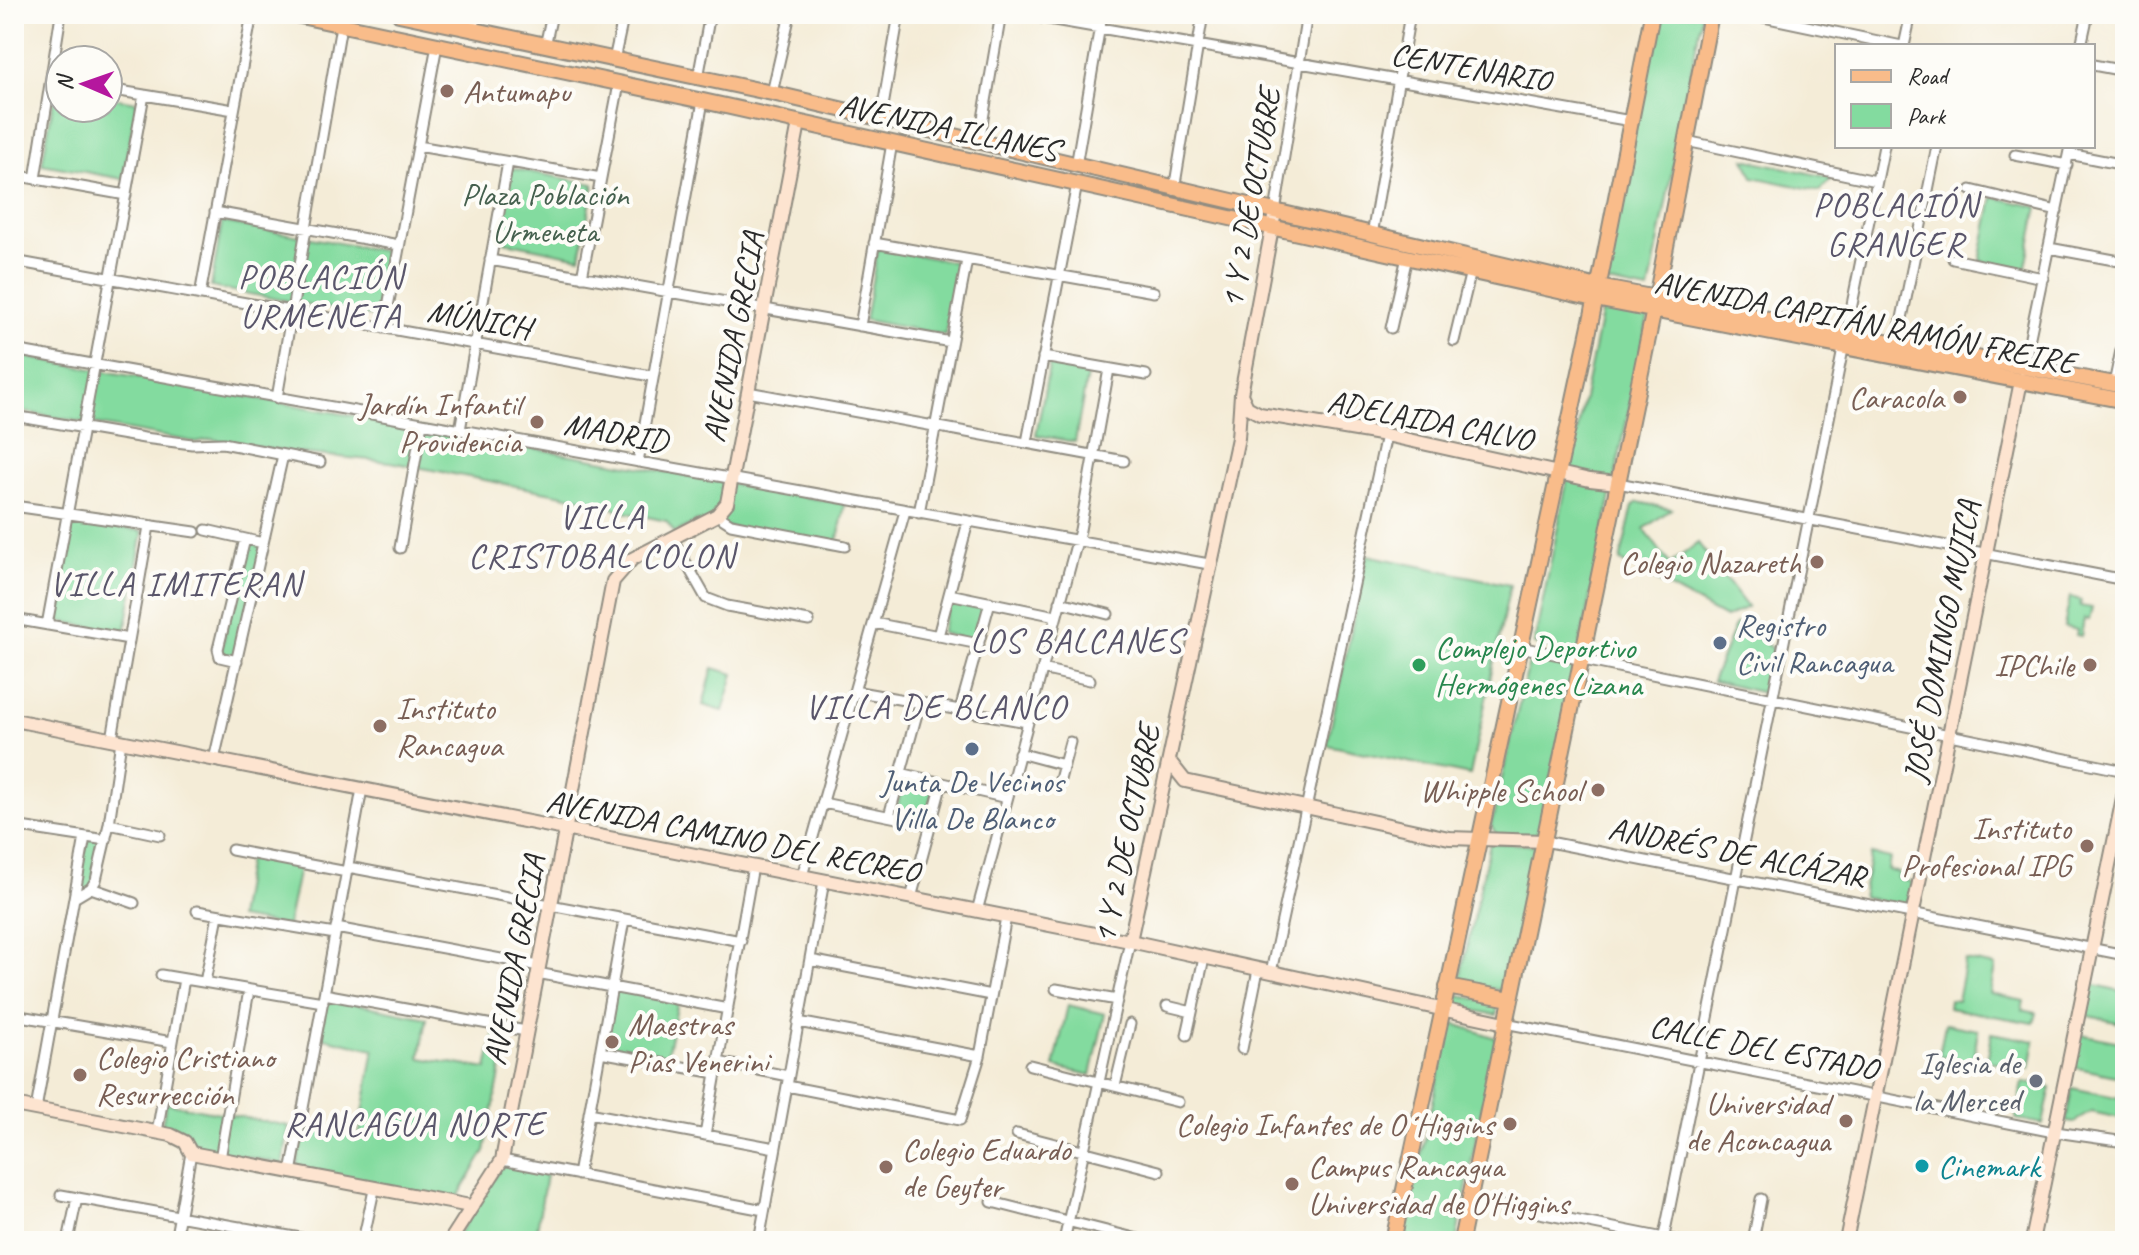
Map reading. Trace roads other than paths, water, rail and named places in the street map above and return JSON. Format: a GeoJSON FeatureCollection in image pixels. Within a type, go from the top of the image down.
{"type":"FeatureCollection","features":[{"type":"Feature","properties":{"kind":"main road","name":"AVENIDA ILLANES"},"geometry":{"type":"LineString","coordinates":[[291,14],[343,20],[437,45],[1077,184],[1372,235],[1596,293]]}},
{"type":"Feature","properties":{"kind":"main road","name":"AVENIDA ILLANES"},"geometry":{"type":"LineString","coordinates":[[399,14],[864,114],[1174,190],[1407,257],[1596,293]]}},
{"type":"Feature","properties":{"kind":"main road"},"geometry":{"type":"LineString","coordinates":[[1393,1241],[1596,293],[1652,14]]}},
{"type":"Feature","properties":{"kind":"main road"},"geometry":{"type":"LineString","coordinates":[[1461,1241],[1655,303],[1711,14]]}},
{"type":"Feature","properties":{"kind":"main road"},"geometry":{"type":"LineString","coordinates":[[703,101],[704,79]]}},
{"type":"Feature","properties":{"kind":"main road"},"geometry":{"type":"LineString","coordinates":[[743,111],[767,102],[772,93]]}},
{"type":"Feature","properties":{"kind":"main road"},"geometry":{"type":"LineString","coordinates":[[799,123],[807,114],[829,106]]}},
{"type":"Feature","properties":{"kind":"main road"},"geometry":{"type":"LineString","coordinates":[[861,136],[865,128],[864,114]]}},
{"type":"Feature","properties":{"kind":"main road","name":"AVENIDA CAPITÁN RAMÓN FREIRE"},"geometry":{"type":"LineString","coordinates":[[1596,293],[2022,374],[2120,385]]}},
{"type":"Feature","properties":{"kind":"main road","name":"AVENIDA CAPITÁN RAMÓN FREIRE"},"geometry":{"type":"LineString","coordinates":[[1844,339],[1897,343],[2125,401]]}},
{"type":"Feature","properties":{"kind":"main road"},"geometry":{"type":"LineString","coordinates":[[1447,987],[1510,999]]}},
{"type":"Feature","properties":{"kind":"street"},"geometry":{"type":"LineString","coordinates":[[58,44],[61,14]]}},
{"type":"Feature","properties":{"kind":"street"},"geometry":{"type":"LineString","coordinates":[[200,295],[252,14]]}},
{"type":"Feature","properties":{"kind":"street"},"geometry":{"type":"LineString","coordinates":[[473,29],[477,14]]}},
{"type":"Feature","properties":{"kind":"street"},"geometry":{"type":"LineString","coordinates":[[545,46],[552,14]]}},
{"type":"Feature","properties":{"kind":"street"},"geometry":{"type":"LineString","coordinates":[[614,60],[624,14]]}},
{"type":"Feature","properties":{"kind":"street"},"geometry":{"type":"LineString","coordinates":[[704,79],[710,14]]}},
{"type":"Feature","properties":{"kind":"street"},"geometry":{"type":"LineString","coordinates":[[772,93],[790,15],[778,14]]}},
{"type":"Feature","properties":{"kind":"street"},"geometry":{"type":"LineString","coordinates":[[881,118],[899,14]]}},
{"type":"Feature","properties":{"kind":"street"},"geometry":{"type":"LineString","coordinates":[[979,142],[1001,14]]}},
{"type":"Feature","properties":{"kind":"street","name":"CENTENARIO"},"geometry":{"type":"LineString","coordinates":[[1020,14],[1631,121]]}},
{"type":"Feature","properties":{"kind":"street"},"geometry":{"type":"LineString","coordinates":[[1076,166],[1102,14]]}},
{"type":"Feature","properties":{"kind":"street"},"geometry":{"type":"LineString","coordinates":[[1174,190],[1203,14]]}},
{"type":"Feature","properties":{"kind":"street","name":"1 Y 2 DE OCTUBRE"},"geometry":{"type":"LineString","coordinates":[[1064,1241],[1238,438],[1241,394],[1274,219],[1307,14]]}},
{"type":"Feature","properties":{"kind":"street"},"geometry":{"type":"LineString","coordinates":[[1372,235],[1410,14]]}},
{"type":"Feature","properties":{"kind":"street"},"geometry":{"type":"LineString","coordinates":[[1749,14],[1893,44]]}},
{"type":"Feature","properties":{"kind":"street"},"geometry":{"type":"LineString","coordinates":[[1904,44],[1911,14]]}},
{"type":"Feature","properties":{"kind":"street"},"geometry":{"type":"LineString","coordinates":[[2081,44],[2088,14]]}},
{"type":"Feature","properties":{"kind":"street"},"geometry":{"type":"LineString","coordinates":[[277,398],[343,20]]}},
{"type":"Feature","properties":{"kind":"street"},"geometry":{"type":"LineString","coordinates":[[384,328],[437,45]]}},
{"type":"Feature","properties":{"kind":"street"},"geometry":{"type":"LineString","coordinates":[[2095,65],[2125,71]]}},
{"type":"Feature","properties":{"kind":"street"},"geometry":{"type":"LineString","coordinates":[[582,277],[619,84]]}},
{"type":"Feature","properties":{"kind":"street"},"geometry":{"type":"LineString","coordinates":[[124,92],[234,110]]}},
{"type":"Feature","properties":{"kind":"street"},"geometry":{"type":"LineString","coordinates":[[47,625],[144,95]]}},
{"type":"Feature","properties":{"kind":"street"},"geometry":{"type":"LineString","coordinates":[[638,462],[651,376],[703,101]]}},
{"type":"Feature","properties":{"kind":"street","name":"AVENIDA GRECIA"},"geometry":{"type":"LineString","coordinates":[[450,1241],[502,1160],[613,581],[632,559],[717,515],[727,503],[799,123]]}},
{"type":"Feature","properties":{"kind":"street"},"geometry":{"type":"LineString","coordinates":[[35,179],[46,124]]}},
{"type":"Feature","properties":{"kind":"street"},"geometry":{"type":"LineString","coordinates":[[1686,141],[1876,181]]}},
{"type":"Feature","properties":{"kind":"street"},"geometry":{"type":"LineString","coordinates":[[860,326],[892,143]]}},
{"type":"Feature","properties":{"kind":"street"},"geometry":{"type":"LineString","coordinates":[[418,146],[601,178]]}},
{"type":"Feature","properties":{"kind":"street"},"geometry":{"type":"LineString","coordinates":[[1664,1240],[1884,148]]}},
{"type":"Feature","properties":{"kind":"street"},"geometry":{"type":"LineString","coordinates":[[1897,343],[1937,148]]}},
{"type":"Feature","properties":{"kind":"street"},"geometry":{"type":"LineString","coordinates":[[2070,150],[2125,165]]}},
{"type":"Feature","properties":{"kind":"street","name":"JOSÉ DOMINGO MUJICA"},"geometry":{"type":"LineString","coordinates":[[1846,1241],[2070,150]]}},
{"type":"Feature","properties":{"kind":"street"},"geometry":{"type":"LineString","coordinates":[[2015,155],[2067,165]]}},
{"type":"Feature","properties":{"kind":"street"},"geometry":{"type":"LineString","coordinates":[[460,430],[508,162]]}},
{"type":"Feature","properties":{"kind":"street"},"geometry":{"type":"LineString","coordinates":[[14,175],[126,195]]}},
{"type":"Feature","properties":{"kind":"street"},"geometry":{"type":"LineString","coordinates":[[1027,442],[1077,184]]}},
{"type":"Feature","properties":{"kind":"street"},"geometry":{"type":"LineString","coordinates":[[1971,190],[2057,211]]}},
{"type":"Feature","properties":{"kind":"street"},"geometry":{"type":"LineString","coordinates":[[215,212],[399,245]]}},
{"type":"Feature","properties":{"kind":"street"},"geometry":{"type":"LineString","coordinates":[[874,243],[1154,292]]}},
{"type":"Feature","properties":{"kind":"street"},"geometry":{"type":"LineString","coordinates":[[2049,248],[2125,262]]}},
{"type":"Feature","properties":{"kind":"street"},"geometry":{"type":"LineString","coordinates":[[1391,328],[1407,257]]}},
{"type":"Feature","properties":{"kind":"street"},"geometry":{"type":"LineString","coordinates":[[1953,259],[2043,278]]}},
{"type":"Feature","properties":{"kind":"street"},"geometry":{"type":"LineString","coordinates":[[490,260],[951,342]]}},
{"type":"Feature","properties":{"kind":"street"},"geometry":{"type":"LineString","coordinates":[[919,513],[967,260]]}},
{"type":"Feature","properties":{"kind":"street","name":"MÚNICH"},"geometry":{"type":"LineString","coordinates":[[14,261],[651,376]]}},
{"type":"Feature","properties":{"kind":"street"},"geometry":{"type":"LineString","coordinates":[[1454,341],[1471,271]]}},
{"type":"Feature","properties":{"kind":"street"},"geometry":{"type":"LineString","coordinates":[[2120,385],[2125,331]]}},
{"type":"Feature","properties":{"kind":"street","name":"MADRID"},"geometry":{"type":"LineString","coordinates":[[14,350],[1209,564]]}},
{"type":"Feature","properties":{"kind":"street"},"geometry":{"type":"LineString","coordinates":[[1043,357],[1146,375]]}},
{"type":"Feature","properties":{"kind":"street"},"geometry":{"type":"LineString","coordinates":[[977,911],[1076,540],[1109,369]]}},
{"type":"Feature","properties":{"kind":"street"},"geometry":{"type":"LineString","coordinates":[[748,392],[1124,461]]}},
{"type":"Feature","properties":{"kind":"street"},"geometry":{"type":"LineString","coordinates":[[1241,394],[1244,403],[1260,414]]}},
{"type":"Feature","properties":{"kind":"street","name":"1 Y 2 DE OCTUBRE"},"geometry":{"type":"LineString","coordinates":[[1238,438],[1247,422],[1260,414]]}},
{"type":"Feature","properties":{"kind":"street","name":"ADELAIDA CALVO"},"geometry":{"type":"LineString","coordinates":[[1260,414],[1386,435],[1618,483]]}},
{"type":"Feature","properties":{"kind":"street"},"geometry":{"type":"LineString","coordinates":[[14,416],[192,444],[223,443],[320,462]]}},
{"type":"Feature","properties":{"kind":"street"},"geometry":{"type":"LineString","coordinates":[[400,548],[422,423]]}},
{"type":"Feature","properties":{"kind":"street"},"geometry":{"type":"LineString","coordinates":[[1242,1049],[1308,808],[1386,435]]}},
{"type":"Feature","properties":{"kind":"street"},"geometry":{"type":"LineString","coordinates":[[214,760],[283,455]]}},
{"type":"Feature","properties":{"kind":"street"},"geometry":{"type":"LineString","coordinates":[[1618,483],[2125,580]]}},
{"type":"Feature","properties":{"kind":"street"},"geometry":{"type":"LineString","coordinates":[[14,506],[200,531],[263,543]]}},
{"type":"Feature","properties":{"kind":"street"},"geometry":{"type":"LineString","coordinates":[[802,876],[905,511]]}},
{"type":"Feature","properties":{"kind":"street"},"geometry":{"type":"LineString","coordinates":[[717,515],[731,524],[845,546]]}},
{"type":"Feature","properties":{"kind":"street"},"geometry":{"type":"LineString","coordinates":[[938,636],[968,522]]}},
{"type":"Feature","properties":{"kind":"street"},"geometry":{"type":"LineString","coordinates":[[76,897],[91,888],[106,840],[129,639],[149,526]]}},
{"type":"Feature","properties":{"kind":"street"},"geometry":{"type":"LineString","coordinates":[[672,538],[706,598],[727,606],[809,621]]}},
{"type":"Feature","properties":{"kind":"street"},"geometry":{"type":"LineString","coordinates":[[237,661],[220,657],[218,652],[245,539]]}},
{"type":"Feature","properties":{"kind":"street"},"geometry":{"type":"LineString","coordinates":[[232,594],[251,599]]}},
{"type":"Feature","properties":{"kind":"street"},"geometry":{"type":"LineString","coordinates":[[949,594],[1056,616]]}},
{"type":"Feature","properties":{"kind":"street"},"geometry":{"type":"LineString","coordinates":[[960,710],[990,602]]}},
{"type":"Feature","properties":{"kind":"street"},"geometry":{"type":"LineString","coordinates":[[1060,602],[1108,614]]}},
{"type":"Feature","properties":{"kind":"street"},"geometry":{"type":"LineString","coordinates":[[14,619],[129,639]]}},
{"type":"Feature","properties":{"kind":"street"},"geometry":{"type":"LineString","coordinates":[[874,623],[979,644]]}},
{"type":"Feature","properties":{"kind":"street"},"geometry":{"type":"LineString","coordinates":[[1520,647],[2125,771]]}},
{"type":"Feature","properties":{"kind":"street"},"geometry":{"type":"LineString","coordinates":[[1042,669],[1090,680]]}},
{"type":"Feature","properties":{"kind":"street"},"geometry":{"type":"LineString","coordinates":[[854,691],[1027,722]]}},
{"type":"Feature","properties":{"kind":"street"},"geometry":{"type":"LineString","coordinates":[[889,816],[920,703]]}},
{"type":"Feature","properties":{"kind":"street","name":"AVENIDA CAMINO DEL RECREO"},"geometry":{"type":"LineString","coordinates":[[14,720],[1130,941],[1441,1010]]}},
{"type":"Feature","properties":{"kind":"street"},"geometry":{"type":"LineString","coordinates":[[1058,787],[1070,742]]}},
{"type":"Feature","properties":{"kind":"street"},"geometry":{"type":"LineString","coordinates":[[1019,753],[1064,765]]}},
{"type":"Feature","properties":{"kind":"street"},"geometry":{"type":"LineString","coordinates":[[1163,791],[1185,781],[1175,773],[1170,762]]}},
{"type":"Feature","properties":{"kind":"street"},"geometry":{"type":"LineString","coordinates":[[900,773],[1007,798]]}},
{"type":"Feature","properties":{"kind":"street","name":"ANDRÉS DE ALCÁZAR"},"geometry":{"type":"LineString","coordinates":[[1185,781],[1449,838],[1544,841],[2125,955]]}},
{"type":"Feature","properties":{"kind":"street"},"geometry":{"type":"LineString","coordinates":[[911,898],[942,783]]}},
{"type":"Feature","properties":{"kind":"street"},"geometry":{"type":"LineString","coordinates":[[2032,1241],[2125,788]]}},
{"type":"Feature","properties":{"kind":"street"},"geometry":{"type":"LineString","coordinates":[[291,1173],[362,789]]}},
{"type":"Feature","properties":{"kind":"street"},"geometry":{"type":"LineString","coordinates":[[823,803],[931,825]]}},
{"type":"Feature","properties":{"kind":"street"},"geometry":{"type":"LineString","coordinates":[[109,824],[160,835]]}},
{"type":"Feature","properties":{"kind":"street"},"geometry":{"type":"LineString","coordinates":[[14,849],[16,827],[106,840]]}},
{"type":"Feature","properties":{"kind":"street"},"geometry":{"type":"LineString","coordinates":[[36,1109],[85,837]]}},
{"type":"Feature","properties":{"kind":"street"},"geometry":{"type":"LineString","coordinates":[[232,850],[741,941]]}},
{"type":"Feature","properties":{"kind":"street"},"geometry":{"type":"LineString","coordinates":[[705,1135],[753,866]]}},
{"type":"Feature","properties":{"kind":"street"},"geometry":{"type":"LineString","coordinates":[[759,1241],[824,881]]}},
{"type":"Feature","properties":{"kind":"street"},"geometry":{"type":"LineString","coordinates":[[91,888],[134,903]]}},
{"type":"Feature","properties":{"kind":"street"},"geometry":{"type":"LineString","coordinates":[[197,911],[336,931],[728,1009]]}},
{"type":"Feature","properties":{"kind":"street"},"geometry":{"type":"LineString","coordinates":[[205,982],[218,915]]}},
{"type":"Feature","properties":{"kind":"street"},"geometry":{"type":"LineString","coordinates":[[718,1062],[960,1120],[980,1056],[1006,917]]}},
{"type":"Feature","properties":{"kind":"street"},"geometry":{"type":"LineString","coordinates":[[578,1175],[624,920]]}},
{"type":"Feature","properties":{"kind":"street"},"geometry":{"type":"LineString","coordinates":[[1187,1035],[1204,958]]}},
{"type":"Feature","properties":{"kind":"street"},"geometry":{"type":"LineString","coordinates":[[810,960],[991,995]]}},
{"type":"Feature","properties":{"kind":"street"},"geometry":{"type":"LineString","coordinates":[[161,975],[526,1031]]}},
{"type":"Feature","properties":{"kind":"street"},"geometry":{"type":"LineString","coordinates":[[157,1132],[184,979]]}},
{"type":"Feature","properties":{"kind":"street"},"geometry":{"type":"LineString","coordinates":[[1056,989],[1117,1000]]}},
{"type":"Feature","properties":{"kind":"street"},"geometry":{"type":"LineString","coordinates":[[220,1159],[249,990]]}},
{"type":"Feature","properties":{"kind":"street"},"geometry":{"type":"LineString","coordinates":[[1167,1006],[1192,1012]]}},
{"type":"Feature","properties":{"kind":"street","name":"CALLE DEL ESTADO"},"geometry":{"type":"LineString","coordinates":[[1441,1010],[2054,1131],[2125,1142]]}},
{"type":"Feature","properties":{"kind":"street"},"geometry":{"type":"LineString","coordinates":[[14,1015],[172,1042]]}},
{"type":"Feature","properties":{"kind":"street"},"geometry":{"type":"LineString","coordinates":[[798,1022],[980,1056]]}},
{"type":"Feature","properties":{"kind":"street"},"geometry":{"type":"LineString","coordinates":[[1115,1086],[1130,1024]]}},
{"type":"Feature","properties":{"kind":"street"},"geometry":{"type":"LineString","coordinates":[[600,1052],[716,1073]]}},
{"type":"Feature","properties":{"kind":"street"},"geometry":{"type":"LineString","coordinates":[[1030,1065],[1178,1102]]}},
{"type":"Feature","properties":{"kind":"street"},"geometry":{"type":"LineString","coordinates":[[14,1105],[157,1132],[181,1139],[191,1153],[470,1206]]}},
{"type":"Feature","properties":{"kind":"street"},"geometry":{"type":"LineString","coordinates":[[589,1113],[775,1148]]}},
{"type":"Feature","properties":{"kind":"street"},"geometry":{"type":"LineString","coordinates":[[1017,1134],[1159,1171]]}},
{"type":"Feature","properties":{"kind":"street"},"geometry":{"type":"LineString","coordinates":[[175,1241],[191,1153]]}},
{"type":"Feature","properties":{"kind":"street"},"geometry":{"type":"LineString","coordinates":[[502,1160],[764,1210]]}},
{"type":"Feature","properties":{"kind":"street"},"geometry":{"type":"LineString","coordinates":[[363,1241],[374,1190]]}},
{"type":"Feature","properties":{"kind":"street"},"geometry":{"type":"LineString","coordinates":[[61,1195],[317,1241]]}},
{"type":"Feature","properties":{"kind":"street"},"geometry":{"type":"LineString","coordinates":[[68,1241],[77,1198]]}},
{"type":"Feature","properties":{"kind":"street"},"geometry":{"type":"LineString","coordinates":[[1470,1199],[1679,1241]]}},
{"type":"Feature","properties":{"kind":"street"},"geometry":{"type":"LineString","coordinates":[[1753,1241],[1761,1199]]}},
{"type":"Feature","properties":{"kind":"street"},"geometry":{"type":"LineString","coordinates":[[992,1202],[1146,1241]]}},
{"type":"Feature","properties":{"kind":"street"},"geometry":{"type":"LineString","coordinates":[[239,1241],[241,1227]]}},
{"type":"Feature","properties":{"kind":"place","name":"Antumapu"},"geometry":{"type":"Point","coordinates":[447,91]}},
{"type":"Feature","properties":{"kind":"place","name":"Caracola"},"geometry":{"type":"Point","coordinates":[1960,397]}},
{"type":"Feature","properties":{"kind":"place","name":"Jardín Infantil Providencia"},"geometry":{"type":"Point","coordinates":[537,422]}},
{"type":"Feature","properties":{"kind":"place","name":"Colegio Nazareth"},"geometry":{"type":"Point","coordinates":[1817,562]}},
{"type":"Feature","properties":{"kind":"place","name":"Registro Civil Rancagua"},"geometry":{"type":"Point","coordinates":[1720,643]}},
{"type":"Feature","properties":{"kind":"place","name":"Complejo Deportivo Hermógenes Lizana"},"geometry":{"type":"Point","coordinates":[1419,665]}},
{"type":"Feature","properties":{"kind":"place","name":"IPChile"},"geometry":{"type":"Point","coordinates":[2090,665]}},
{"type":"Feature","properties":{"kind":"place","name":"Instituto Rancagua"},"geometry":{"type":"Point","coordinates":[380,726]}},
{"type":"Feature","properties":{"kind":"place","name":"Junta De Vecinos Villa De Blanco"},"geometry":{"type":"Point","coordinates":[972,749]}},
{"type":"Feature","properties":{"kind":"place","name":"Whipple School"},"geometry":{"type":"Point","coordinates":[1598,790]}},
{"type":"Feature","properties":{"kind":"place","name":"Instituto Profesional IPG"},"geometry":{"type":"Point","coordinates":[2087,846]}},
{"type":"Feature","properties":{"kind":"place","name":"Maestras Pias Venerini"},"geometry":{"type":"Point","coordinates":[612,1042]}},
{"type":"Feature","properties":{"kind":"place","name":"Colegio Cristiano Resurrección"},"geometry":{"type":"Point","coordinates":[80,1075]}},
{"type":"Feature","properties":{"kind":"place","name":"Iglesia de la Merced"},"geometry":{"type":"Point","coordinates":[2036,1081]}},
{"type":"Feature","properties":{"kind":"place","name":"Universidad de Aconcagua"},"geometry":{"type":"Point","coordinates":[1846,1121]}},
{"type":"Feature","properties":{"kind":"place","name":"Colegio Infantes de O´Higgins"},"geometry":{"type":"Point","coordinates":[1510,1124]}},
{"type":"Feature","properties":{"kind":"place","name":"Cinemark"},"geometry":{"type":"Point","coordinates":[1922,1166]}},
{"type":"Feature","properties":{"kind":"place","name":"Colegio Eduardo de Geyter"},"geometry":{"type":"Point","coordinates":[886,1167]}},
{"type":"Feature","properties":{"kind":"place","name":"Campus Rancagua Universidad de O'Higgins"},"geometry":{"type":"Point","coordinates":[1292,1184]}},
{"type":"Feature","properties":{"kind":"district","name":"POBLACIÓN GRANGER"},"geometry":{"type":"Point","coordinates":[1896,224]}},
{"type":"Feature","properties":{"kind":"district","name":"POBLACIÓN URMENETA"},"geometry":{"type":"Point","coordinates":[321,296]}},
{"type":"Feature","properties":{"kind":"district","name":"VILLA CRISTOBAL COLON"},"geometry":{"type":"Point","coordinates":[602,536]}},
{"type":"Feature","properties":{"kind":"district","name":"VILLA IMITERAN"},"geometry":{"type":"Point","coordinates":[176,583]}},
{"type":"Feature","properties":{"kind":"district","name":"LOS BALCANES"},"geometry":{"type":"Point","coordinates":[1077,640]}},
{"type":"Feature","properties":{"kind":"district","name":"VILLA DE BLANCO"},"geometry":{"type":"Point","coordinates":[936,706]}},
{"type":"Feature","properties":{"kind":"district","name":"RANCAGUA NORTE"},"geometry":{"type":"Point","coordinates":[415,1123]}},
{"type":"Feature","properties":{"kind":"park label","name":"Plaza Población Urmeneta"},"geometry":{"type":"Point","coordinates":[545,212]}}]}
